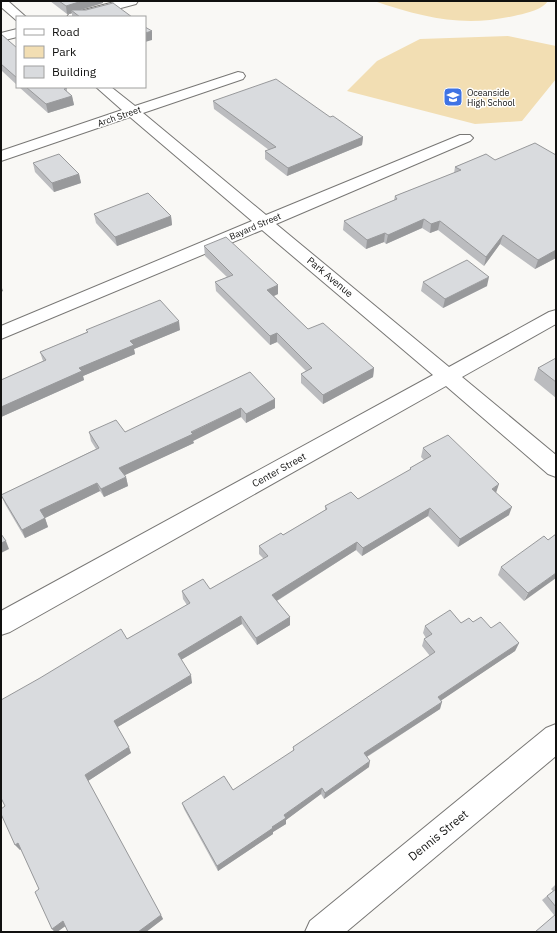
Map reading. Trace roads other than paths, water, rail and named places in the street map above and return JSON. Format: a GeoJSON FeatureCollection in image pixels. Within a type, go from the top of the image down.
{"type":"FeatureCollection","features":[{"type":"Feature","properties":{"kind":"street"},"geometry":{"type":"LineString","coordinates":[[1,1],[19,16]]}},
{"type":"Feature","properties":{"kind":"street"},"geometry":{"type":"LineString","coordinates":[[77,16],[132,1]]}},
{"type":"Feature","properties":{"kind":"street"},"geometry":{"type":"LineString","coordinates":[[1,37],[16,33]]}},
{"type":"Feature","properties":{"kind":"street","name":"Arch Street"},"geometry":{"type":"LineString","coordinates":[[1,156],[238,76]]}},
{"type":"Feature","properties":{"kind":"street","name":"Park Avenue"},"geometry":{"type":"LineString","coordinates":[[104,88],[556,468]]}},
{"type":"Feature","properties":{"kind":"street","name":"Bayard Street"},"geometry":{"type":"LineString","coordinates":[[1,333],[465,138]]}},
{"type":"Feature","properties":{"kind":"street","name":"Center Street"},"geometry":{"type":"LineString","coordinates":[[1,624],[556,316]]}},
{"type":"Feature","properties":{"kind":"street","name":"Dennis Street"},"geometry":{"type":"LineString","coordinates":[[321,932],[556,738]]}},
{"type":"Feature","properties":{"kind":"place","name":"Oceanside High School"},"geometry":{"type":"Point","coordinates":[453,97]}}]}
